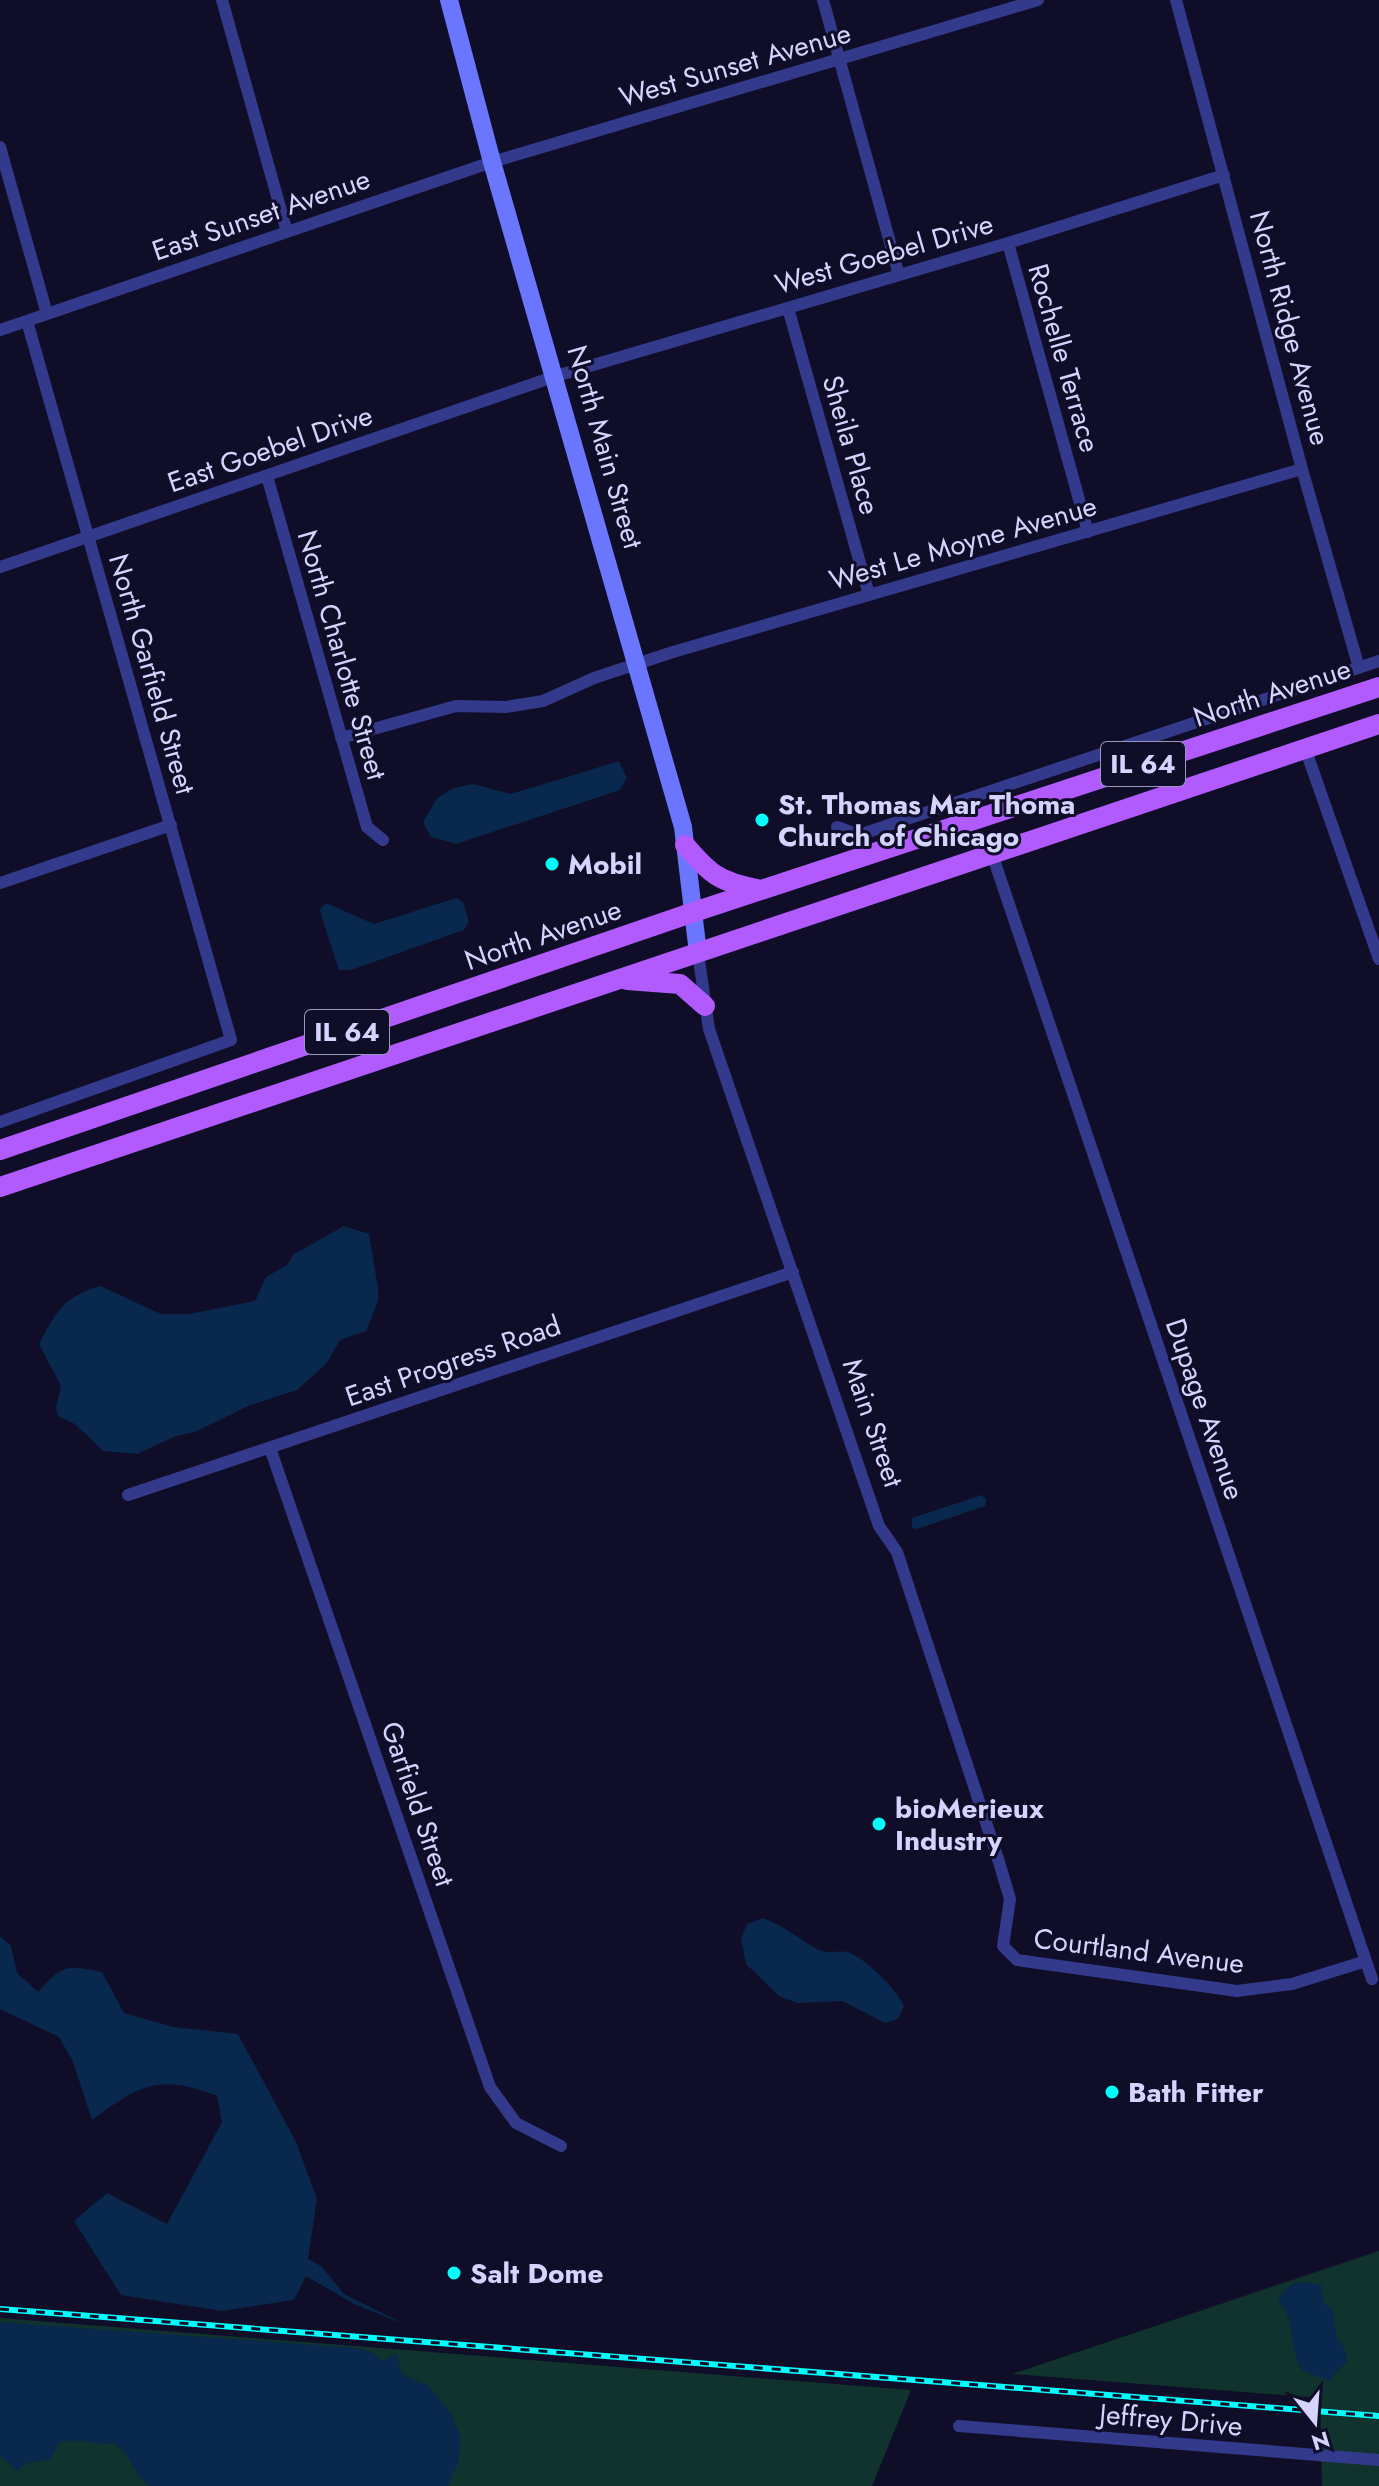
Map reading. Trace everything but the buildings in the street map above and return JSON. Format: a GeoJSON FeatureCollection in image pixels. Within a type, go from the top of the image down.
{"type":"FeatureCollection","features":[{"type":"Feature","properties":{"kind":"main road","name":"North Avenue"},"geometry":{"type":"LineString","coordinates":[[0,1150],[694,912],[1379,687]]}},
{"type":"Feature","properties":{"kind":"main road","name":"IL 64"},"geometry":{"type":"LineString","coordinates":[[0,1187],[1379,724]]}},
{"type":"Feature","properties":{"kind":"main road"},"geometry":{"type":"LineString","coordinates":[[685,845],[708,871],[725,883],[761,890]]}},
{"type":"Feature","properties":{"kind":"main road"},"geometry":{"type":"LineString","coordinates":[[615,980],[680,984],[705,1006]]}},
{"type":"Feature","properties":{"kind":"street"},"geometry":{"type":"LineString","coordinates":[[222,0],[287,232]]}},
{"type":"Feature","properties":{"kind":"street","name":"North Main Street"},"geometry":{"type":"LineString","coordinates":[[449,0],[492,162],[637,664],[685,845],[694,912]]}},
{"type":"Feature","properties":{"kind":"street"},"geometry":{"type":"LineString","coordinates":[[823,0],[899,275]]}},
{"type":"Feature","properties":{"kind":"street","name":"West Sunset Avenue"},"geometry":{"type":"LineString","coordinates":[[492,162],[1038,0]]}},
{"type":"Feature","properties":{"kind":"street","name":"North Ridge Avenue"},"geometry":{"type":"LineString","coordinates":[[1176,0],[1359,668]]}},
{"type":"Feature","properties":{"kind":"street"},"geometry":{"type":"LineString","coordinates":[[0,147],[47,314]]}},
{"type":"Feature","properties":{"kind":"street","name":"East Sunset Avenue"},"geometry":{"type":"LineString","coordinates":[[27,321],[492,162]]}},
{"type":"Feature","properties":{"kind":"street","name":"West Goebel Drive"},"geometry":{"type":"LineString","coordinates":[[556,376],[1008,243],[1224,175]]}},
{"type":"Feature","properties":{"kind":"street","name":"Rochelle Terrace"},"geometry":{"type":"LineString","coordinates":[[1008,243],[1088,532]]}},
{"type":"Feature","properties":{"kind":"street","name":"Sheila Place"},"geometry":{"type":"LineString","coordinates":[[788,308],[869,595]]}},
{"type":"Feature","properties":{"kind":"street"},"geometry":{"type":"LineString","coordinates":[[0,330],[27,321]]}},
{"type":"Feature","properties":{"kind":"street","name":"North Garfield Street"},"geometry":{"type":"LineString","coordinates":[[0,1122],[231,1040],[27,321]]}},
{"type":"Feature","properties":{"kind":"street","name":"East Goebel Drive"},"geometry":{"type":"LineString","coordinates":[[0,567],[556,376]]}},
{"type":"Feature","properties":{"kind":"street","name":"West Le Moyne Avenue"},"geometry":{"type":"LineString","coordinates":[[341,738],[456,706],[506,707],[543,701],[637,664],[1302,469]]}},
{"type":"Feature","properties":{"kind":"street","name":"North Charlotte Street"},"geometry":{"type":"LineString","coordinates":[[267,476],[367,827],[383,840]]}},
{"type":"Feature","properties":{"kind":"street","name":"North Avenue"},"geometry":{"type":"LineString","coordinates":[[837,827],[859,835],[1379,661]]}},
{"type":"Feature","properties":{"kind":"street"},"geometry":{"type":"LineString","coordinates":[[1305,748],[1379,959]]}},
{"type":"Feature","properties":{"kind":"street"},"geometry":{"type":"LineString","coordinates":[[0,883],[171,825]]}},
{"type":"Feature","properties":{"kind":"street","name":"Dupage Avenue"},"geometry":{"type":"LineString","coordinates":[[992,854],[1372,1979]]}},
{"type":"Feature","properties":{"kind":"street","name":"Main Street"},"geometry":{"type":"LineString","coordinates":[[694,912],[705,1006],[879,1526],[897,1552],[999,1862],[1010,1899],[1003,1946]]}},
{"type":"Feature","properties":{"kind":"street","name":"East Progress Road"},"geometry":{"type":"LineString","coordinates":[[128,1495],[793,1272]]}},
{"type":"Feature","properties":{"kind":"street","name":"Garfield Street"},"geometry":{"type":"LineString","coordinates":[[270,1448],[490,2087],[516,2123],[561,2146]]}},
{"type":"Feature","properties":{"kind":"street","name":"Courtland Avenue"},"geometry":{"type":"LineString","coordinates":[[1003,1946],[1017,1960],[1237,1991],[1292,1984],[1366,1961]]}},
{"type":"Feature","properties":{"kind":"street","name":"Jeffrey Drive"},"geometry":{"type":"LineString","coordinates":[[959,2426],[1379,2460]]}},
{"type":"Feature","properties":{"kind":"green space"},"geometry":{"type":"Polygon","coordinates":[[[1379,2251],[1379,2486],[1322,2486],[1320,2398],[1012,2374],[1379,2251]]]}},
{"type":"Feature","properties":{"kind":"green space"},"geometry":{"type":"Polygon","coordinates":[[[0,2318],[911,2390],[872,2486],[0,2486],[0,2318]]]}},
{"type":"Feature","properties":{"kind":"water"},"geometry":{"type":"Polygon","coordinates":[[[619,761],[627,778],[620,790],[456,844],[431,837],[423,822],[437,798],[454,788],[473,784],[511,794],[619,761]]]}},
{"type":"Feature","properties":{"kind":"water"},"geometry":{"type":"Polygon","coordinates":[[[456,898],[463,902],[469,922],[464,930],[351,970],[339,970],[320,909],[326,903],[374,924],[456,898]]]}},
{"type":"Feature","properties":{"kind":"water"},"geometry":{"type":"Polygon","coordinates":[[[344,1226],[369,1234],[378,1301],[366,1331],[340,1340],[326,1364],[297,1390],[248,1406],[195,1432],[176,1436],[137,1454],[103,1451],[75,1424],[58,1416],[56,1408],[61,1386],[39,1344],[56,1314],[77,1295],[100,1286],[161,1314],[189,1314],[255,1301],[266,1277],[287,1265],[294,1254],[344,1226]]]}},
{"type":"Feature","properties":{"kind":"water"},"geometry":{"type":"Polygon","coordinates":[[[982,1495],[986,1499],[985,1506],[917,1529],[912,1528],[912,1518],[982,1495]]]}},
{"type":"Feature","properties":{"kind":"water"},"geometry":{"type":"Polygon","coordinates":[[[763,1918],[817,1949],[847,1952],[863,1960],[900,1999],[904,2006],[898,2019],[885,2023],[842,2001],[797,2003],[779,1996],[746,1964],[741,1938],[747,1924],[763,1918]]]}},
{"type":"Feature","properties":{"kind":"water"},"geometry":{"type":"Polygon","coordinates":[[[0,1936],[11,1946],[17,1973],[38,1992],[53,1976],[65,1969],[102,1972],[124,2013],[173,2027],[238,2034],[296,2142],[317,2199],[308,2259],[321,2266],[344,2294],[406,2325],[354,2304],[306,2276],[294,2300],[222,2311],[121,2295],[74,2221],[107,2193],[167,2224],[222,2122],[217,2096],[179,2085],[150,2086],[123,2098],[92,2120],[73,2062],[59,2037],[0,2009],[0,1936]]]}},
{"type":"Feature","properties":{"kind":"water"},"geometry":{"type":"Polygon","coordinates":[[[1297,2282],[1321,2284],[1324,2303],[1333,2311],[1337,2337],[1347,2353],[1347,2361],[1329,2381],[1302,2370],[1295,2353],[1288,2316],[1278,2301],[1286,2288],[1297,2282]]]}},
{"type":"Feature","properties":{"kind":"water"},"geometry":{"type":"Polygon","coordinates":[[[0,2322],[355,2348],[372,2352],[382,2361],[397,2354],[401,2373],[430,2387],[451,2414],[461,2437],[459,2461],[448,2486],[150,2486],[114,2444],[72,2441],[59,2443],[50,2460],[27,2463],[17,2471],[0,2455],[0,2322]]]}},
{"type":"Feature","properties":{"kind":"railway"},"geometry":{"type":"LineString","coordinates":[[0,2309],[1379,2416]]}},
{"type":"Feature","properties":{"kind":"place","name":"St. Thomas Mar Thoma Church of Chicago"},"geometry":{"type":"Point","coordinates":[762,820]}},
{"type":"Feature","properties":{"kind":"place","name":"Mobil"},"geometry":{"type":"Point","coordinates":[552,864]}},
{"type":"Feature","properties":{"kind":"place","name":"bioMerieux Industry"},"geometry":{"type":"Point","coordinates":[879,1824]}},
{"type":"Feature","properties":{"kind":"place","name":"Bath Fitter"},"geometry":{"type":"Point","coordinates":[1112,2092]}},
{"type":"Feature","properties":{"kind":"place","name":"Salt Dome"},"geometry":{"type":"Point","coordinates":[454,2273]}}]}
